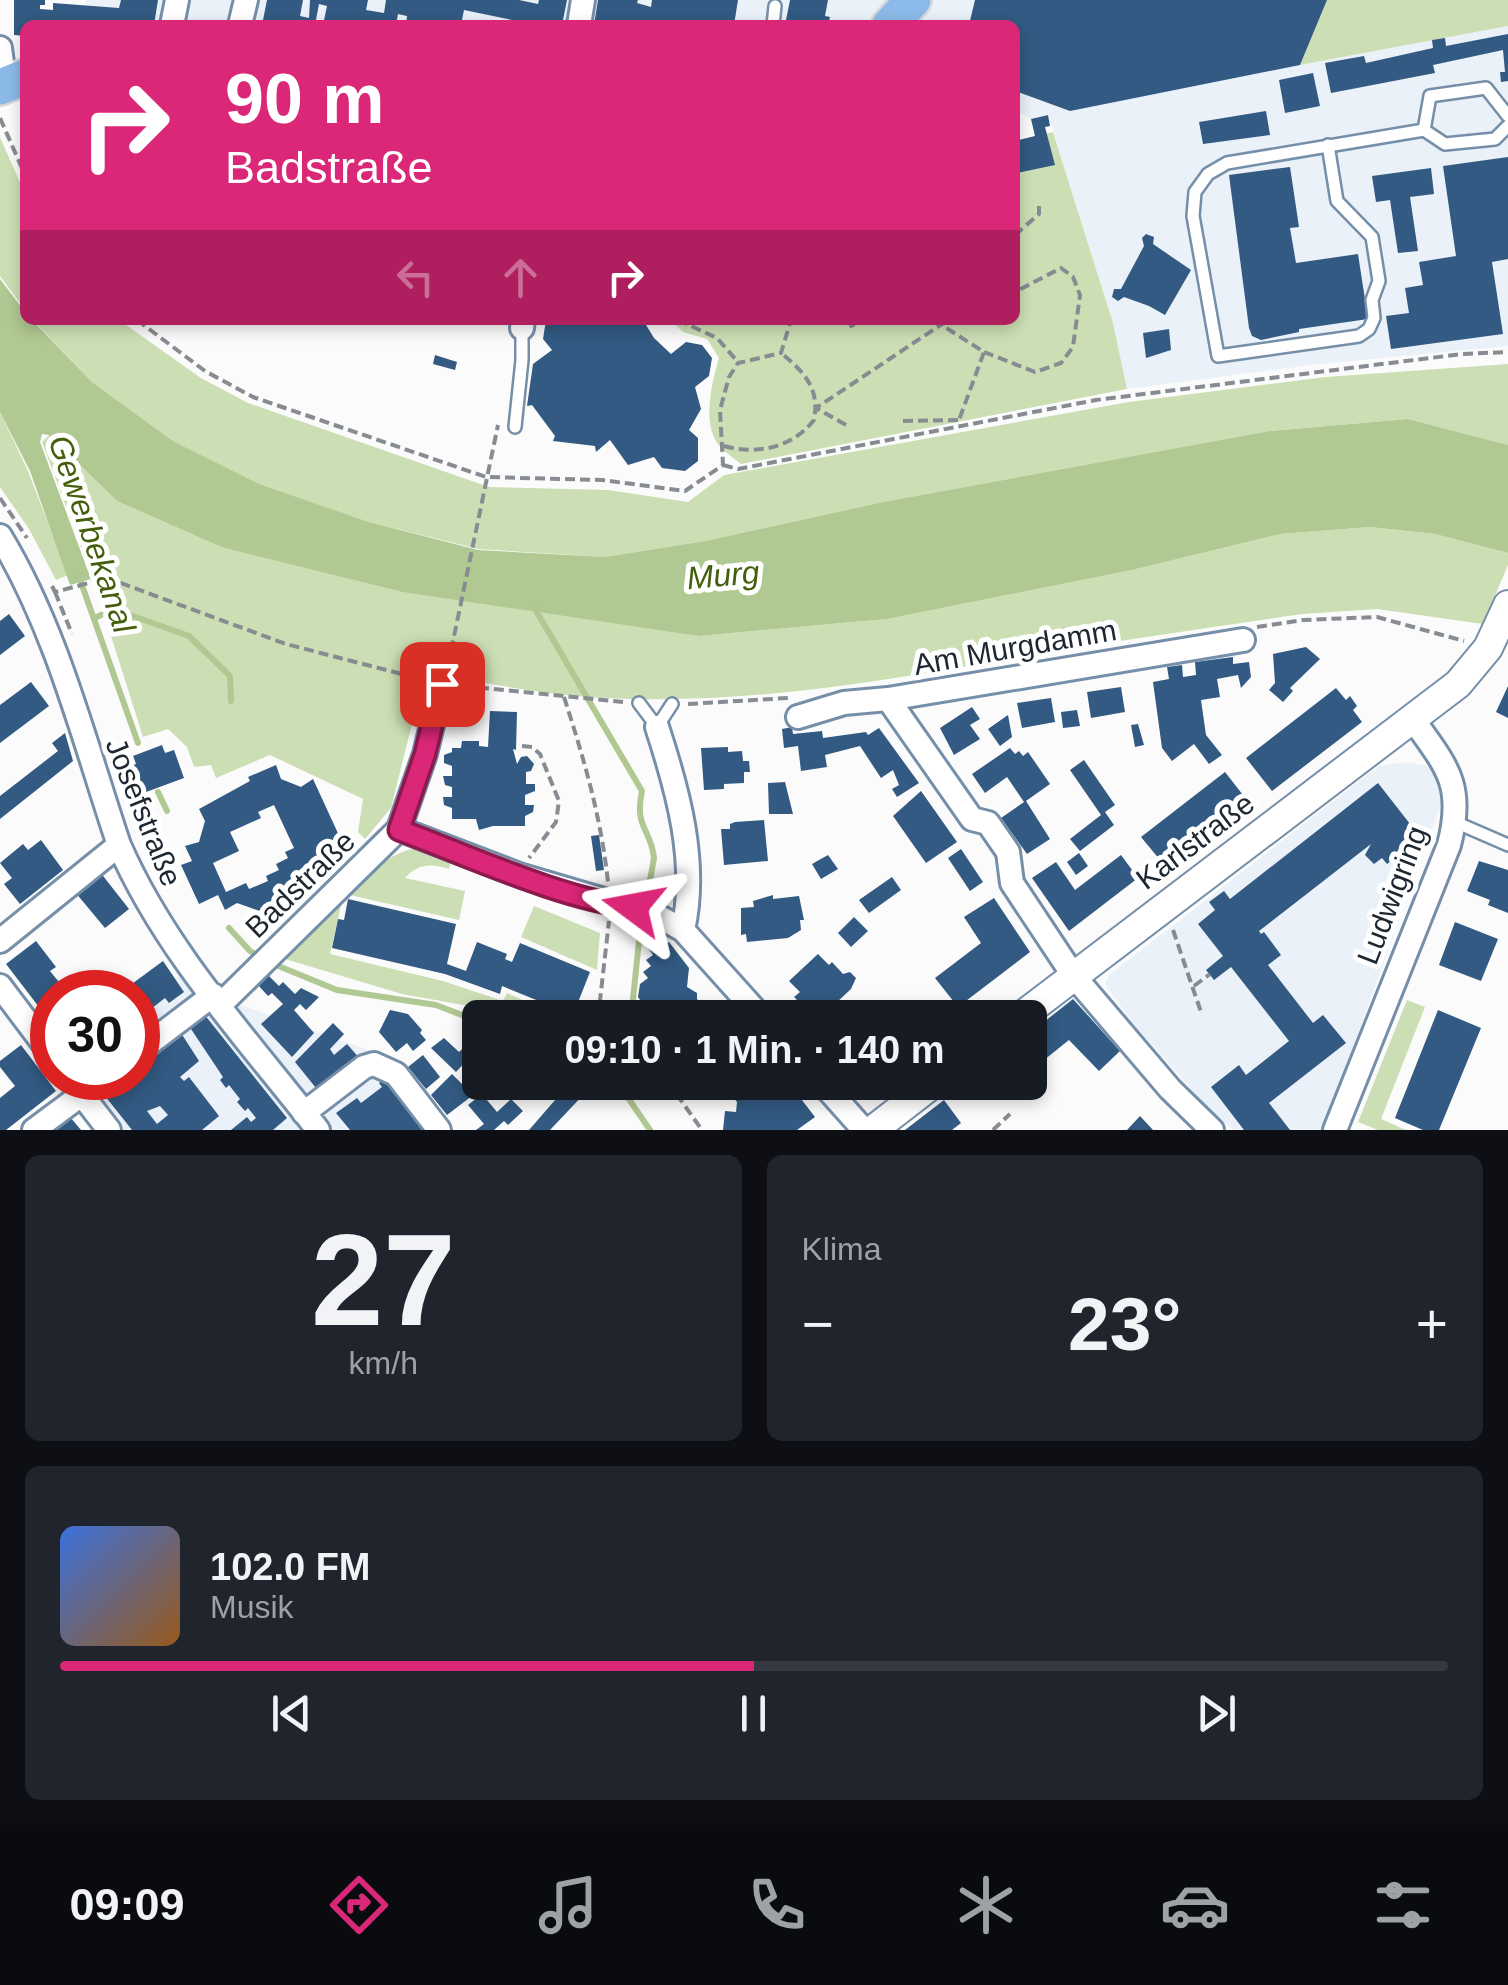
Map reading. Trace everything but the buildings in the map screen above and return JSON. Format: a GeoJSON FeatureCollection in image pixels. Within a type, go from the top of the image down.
{"type":"FeatureCollection","features":[{"type":"Feature","properties":{"kind":"main road"},"geometry":{"type":"LineString","coordinates":[[895,20],[913,0]]}},
{"type":"Feature","properties":{"kind":"street"},"geometry":{"type":"LineString","coordinates":[[0,48],[7,92]]}},
{"type":"Feature","properties":{"kind":"street","name":"Josefstraße"},"geometry":{"type":"LineString","coordinates":[[0,536],[42,617],[119,845],[152,912],[311,1124]]}},
{"type":"Feature","properties":{"kind":"street"},"geometry":{"type":"LineString","coordinates":[[1412,718],[1458,684],[1501,634]]}},
{"type":"Feature","properties":{"kind":"street","name":"Am Murgdamm"},"geometry":{"type":"LineString","coordinates":[[800,706],[888,699],[1243,640]]}},
{"type":"Feature","properties":{"kind":"street","name":"Badstraße"},"geometry":{"type":"LineString","coordinates":[[160,1037],[255,970],[399,830],[425,754],[442,684]]}},
{"type":"Feature","properties":{"kind":"street"},"geometry":{"type":"LineString","coordinates":[[888,699],[972,819],[988,823],[1008,852],[1012,884],[1073,976],[1170,1090],[1212,1130]]}},
{"type":"Feature","properties":{"kind":"street","name":"Ludwigring"},"geometry":{"type":"LineString","coordinates":[[1335,1130],[1455,822],[1449,770],[1412,718]]}},
{"type":"Feature","properties":{"kind":"street","name":"Karlstraße"},"geometry":{"type":"LineString","coordinates":[[1042,1000],[1412,718]]}},
{"type":"Feature","properties":{"kind":"street"},"geometry":{"type":"LineString","coordinates":[[657,727],[669,764],[689,870],[689,904],[683,930]]}},
{"type":"Feature","properties":{"kind":"street"},"geometry":{"type":"LineString","coordinates":[[399,830],[522,876],[658,916],[683,930],[746,1000]]}},
{"type":"Feature","properties":{"kind":"street"},"geometry":{"type":"LineString","coordinates":[[0,940],[119,845]]}},
{"type":"Feature","properties":{"kind":"street"},"geometry":{"type":"LineString","coordinates":[[0,986],[30,1026]]}},
{"type":"Feature","properties":{"kind":"street"},"geometry":{"type":"LineString","coordinates":[[311,1124],[364,1067],[374,1064],[396,1074],[440,1130]]}},
{"type":"Feature","properties":{"kind":"street"},"geometry":{"type":"LineString","coordinates":[[34,1130],[63,1100]]}},
{"type":"Feature","properties":{"kind":"street"},"geometry":{"type":"LineString","coordinates":[[86,1100],[109,1130]]}},
{"type":"Feature","properties":{"kind":"street"},"geometry":{"type":"LineString","coordinates":[[836,1100],[864,1130]]}},
{"type":"Feature","properties":{"kind":"street"},"geometry":{"type":"LineString","coordinates":[[874,1130],[912,1100]]}},
{"type":"Feature","properties":{"kind":"lane"},"geometry":{"type":"LineString","coordinates":[[774,20],[775,6]]}},
{"type":"Feature","properties":{"kind":"lane"},"geometry":{"type":"LineString","coordinates":[[1424,130],[1430,96],[1486,88],[1508,116]]}},
{"type":"Feature","properties":{"kind":"lane"},"geometry":{"type":"LineString","coordinates":[[1328,145],[1337,201],[1372,237],[1379,281],[1369,329],[1360,336],[1218,356],[1194,216],[1195,192],[1208,174],[1227,163],[1328,145],[1424,130],[1445,144],[1495,138],[1508,126]]}},
{"type":"Feature","properties":{"kind":"lane"},"geometry":{"type":"LineString","coordinates":[[515,427],[524,328]]}},
{"type":"Feature","properties":{"kind":"lane"},"geometry":{"type":"LineString","coordinates":[[639,703],[657,727],[672,704]]}},
{"type":"Feature","properties":{"kind":"lane"},"geometry":{"type":"LineString","coordinates":[[1455,822],[1508,844]]}},
{"type":"Feature","properties":{"kind":"path"},"geometry":{"type":"LineString","coordinates":[[7,92],[20,153]]}},
{"type":"Feature","properties":{"kind":"path"},"geometry":{"type":"LineString","coordinates":[[1020,231],[1039,214],[1039,201]]}},
{"type":"Feature","properties":{"kind":"path"},"geometry":{"type":"LineString","coordinates":[[723,446],[752,450],[785,443],[807,428],[816,408],[938,326],[984,352],[1035,372],[1061,363],[1073,346],[1080,295],[1072,277],[1061,268],[1020,289]]}},
{"type":"Feature","properties":{"kind":"path"},"geometry":{"type":"LineString","coordinates":[[144,325],[206,371],[253,398],[485,479],[602,480],[685,491],[723,465],[738,469],[1096,400],[1462,354],[1508,352]]}},
{"type":"Feature","properties":{"kind":"path"},"geometry":{"type":"LineString","coordinates":[[689,325],[717,338],[738,363]]}},
{"type":"Feature","properties":{"kind":"path"},"geometry":{"type":"LineString","coordinates":[[781,353],[789,325]]}},
{"type":"Feature","properties":{"kind":"path"},"geometry":{"type":"LineString","coordinates":[[959,420],[984,352]]}},
{"type":"Feature","properties":{"kind":"path"},"geometry":{"type":"LineString","coordinates":[[723,465],[720,410],[730,377],[738,363],[781,353]]}},
{"type":"Feature","properties":{"kind":"path"},"geometry":{"type":"LineString","coordinates":[[781,353],[808,379],[816,408],[846,425]]}},
{"type":"Feature","properties":{"kind":"path"},"geometry":{"type":"LineString","coordinates":[[903,421],[971,422]]}},
{"type":"Feature","properties":{"kind":"path"},"geometry":{"type":"LineString","coordinates":[[450,656],[485,479]]}},
{"type":"Feature","properties":{"kind":"path"},"geometry":{"type":"LineString","coordinates":[[59,591],[107,578],[286,644],[442,684],[625,702]]}},
{"type":"Feature","properties":{"kind":"path"},"geometry":{"type":"LineString","coordinates":[[564,697],[622,906],[602,1000]]}},
{"type":"Feature","properties":{"kind":"path"},"geometry":{"type":"LineString","coordinates":[[672,704],[800,706]]}},
{"type":"Feature","properties":{"kind":"path"},"geometry":{"type":"LineString","coordinates":[[522,746],[540,754],[560,802],[556,822],[533,849],[522,876]]}},
{"type":"Feature","properties":{"kind":"path"},"geometry":{"type":"LineString","coordinates":[[1159,910],[1173,928],[1202,1015]]}},
{"type":"Feature","properties":{"kind":"path"},"geometry":{"type":"LineString","coordinates":[[1193,987],[1210,974]]}},
{"type":"Feature","properties":{"kind":"path"},"geometry":{"type":"LineString","coordinates":[[681,1100],[702,1130]]}},
{"type":"Feature","properties":{"kind":"path"},"geometry":{"type":"LineString","coordinates":[[993,1130],[1010,1114]]}},
{"type":"Feature","properties":{"kind":"shaded area"},"geometry":{"type":"Polygon","coordinates":[[[86,0],[1327,0],[1301,65],[1508,26],[1508,346],[1319,364],[1127,389],[1113,323],[1048,114],[1031,119],[1020,113],[1020,20],[84,20],[86,0]]]}},
{"type":"Feature","properties":{"kind":"shaded area"},"geometry":{"type":"Polygon","coordinates":[[[1327,0],[1508,0],[1508,26],[1300,65],[1327,0]]]}},
{"type":"Feature","properties":{"kind":"shaded area"},"geometry":{"type":"Polygon","coordinates":[[[1053,132],[1113,323],[1127,389],[741,464],[721,448],[712,432],[709,412],[719,358],[707,339],[683,332],[675,325],[1020,325],[1020,140],[1053,132]]]}},
{"type":"Feature","properties":{"kind":"shaded area"},"geometry":{"type":"Polygon","coordinates":[[[0,137],[20,183],[20,303],[0,276],[0,137]]]}},
{"type":"Feature","properties":{"kind":"shaded area"},"geometry":{"type":"Polygon","coordinates":[[[38,325],[126,325],[201,378],[248,403],[489,487],[608,490],[688,502],[724,475],[1129,402],[1326,377],[1508,364],[1508,445],[1408,419],[1269,431],[605,557],[478,549],[369,522],[258,484],[173,441],[92,382],[38,325]]]}},
{"type":"Feature","properties":{"kind":"shaded area"},"geometry":{"type":"Polygon","coordinates":[[[0,412],[28,471],[68,575],[56,580],[29,529],[0,487],[0,412]]]}},
{"type":"Feature","properties":{"kind":"shaded area"},"geometry":{"type":"Polygon","coordinates":[[[49,435],[117,501],[221,547],[699,636],[887,619],[1132,570],[1280,534],[1370,527],[1435,534],[1508,553],[1508,565],[1483,624],[1377,609],[1303,614],[893,678],[753,695],[683,699],[543,692],[473,680],[456,654],[445,652],[427,664],[391,808],[365,839],[358,832],[363,799],[270,755],[216,778],[211,765],[194,767],[187,747],[168,729],[143,737],[93,579],[42,442],[49,435]]]}},
{"type":"Feature","properties":{"kind":"shaded area"},"geometry":{"type":"Polygon","coordinates":[[[1405,762],[1428,766],[1440,778],[1445,794],[1323,1130],[1233,1130],[1211,1111],[1132,1022],[1105,984],[1109,975],[1379,766],[1405,762]]]}},
{"type":"Feature","properties":{"kind":"shaded area"},"geometry":{"type":"Polygon","coordinates":[[[419,848],[451,859],[449,869],[425,866],[405,878],[465,891],[459,920],[350,895],[389,859],[419,848]]]}},
{"type":"Feature","properties":{"kind":"shaded area"},"geometry":{"type":"Polygon","coordinates":[[[341,905],[330,954],[443,981],[500,1000],[462,1000],[462,1005],[402,994],[285,959],[341,905]]]}},
{"type":"Feature","properties":{"kind":"shaded area"},"geometry":{"type":"Polygon","coordinates":[[[534,906],[600,933],[597,970],[521,937],[534,906]]]}},
{"type":"Feature","properties":{"kind":"shaded area"},"geometry":{"type":"Polygon","coordinates":[[[191,967],[213,995],[394,1059],[449,1130],[109,1130],[86,1100],[160,1100],[160,990],[191,967]]]}},
{"type":"Feature","properties":{"kind":"shaded area"},"geometry":{"type":"Polygon","coordinates":[[[507,993],[522,1000],[504,1000],[507,993]]]}},
{"type":"Feature","properties":{"kind":"shaded area"},"geometry":{"type":"Polygon","coordinates":[[[1407,1000],[1425,1007],[1381,1119],[1406,1130],[1378,1130],[1358,1122],[1407,1000]]]}},
{"type":"Feature","properties":{"kind":"water","name":"Murg"},"geometry":{"type":"Polygon","coordinates":[[[0,279],[20,305],[20,325],[37,325],[92,382],[173,441],[259,484],[369,522],[478,550],[605,557],[1269,431],[1408,419],[1508,445],[1508,553],[1435,534],[1370,527],[1280,534],[1132,570],[887,619],[699,636],[403,592],[221,547],[117,501],[49,435],[42,434],[40,442],[91,579],[70,585],[30,471],[0,412],[0,279]]]}},
{"type":"Feature","properties":{"kind":"waterway","name":"Gewerbekanal"},"geometry":{"type":"LineString","coordinates":[[78,574],[138,743]]}},
{"type":"Feature","properties":{"kind":"waterway"},"geometry":{"type":"LineString","coordinates":[[95,618],[113,609],[189,636],[230,676],[231,701]]}},
{"type":"Feature","properties":{"kind":"waterway"},"geometry":{"type":"LineString","coordinates":[[535,609],[642,791],[641,821],[654,858],[633,1000]]}},
{"type":"Feature","properties":{"kind":"waterway","name":"Gewerbekanal"},"geometry":{"type":"LineString","coordinates":[[158,792],[167,811]]}},
{"type":"Feature","properties":{"kind":"waterway","name":"Gewerbekanal"},"geometry":{"type":"LineString","coordinates":[[229,928],[260,957]]}},
{"type":"Feature","properties":{"kind":"waterway","name":"Gewerbekanal"},"geometry":{"type":"LineString","coordinates":[[271,963],[337,990],[436,1005],[462,1015]]}},
{"type":"Feature","properties":{"kind":"waterway","name":"Gewerbekanal"},"geometry":{"type":"LineString","coordinates":[[629,1100],[650,1130]]}},
{"type":"Feature","properties":{"kind":"route"},"geometry":{"type":"LineString","coordinates":[[442,684],[425,754],[399,830],[610,905],[633,907]]}}]}
